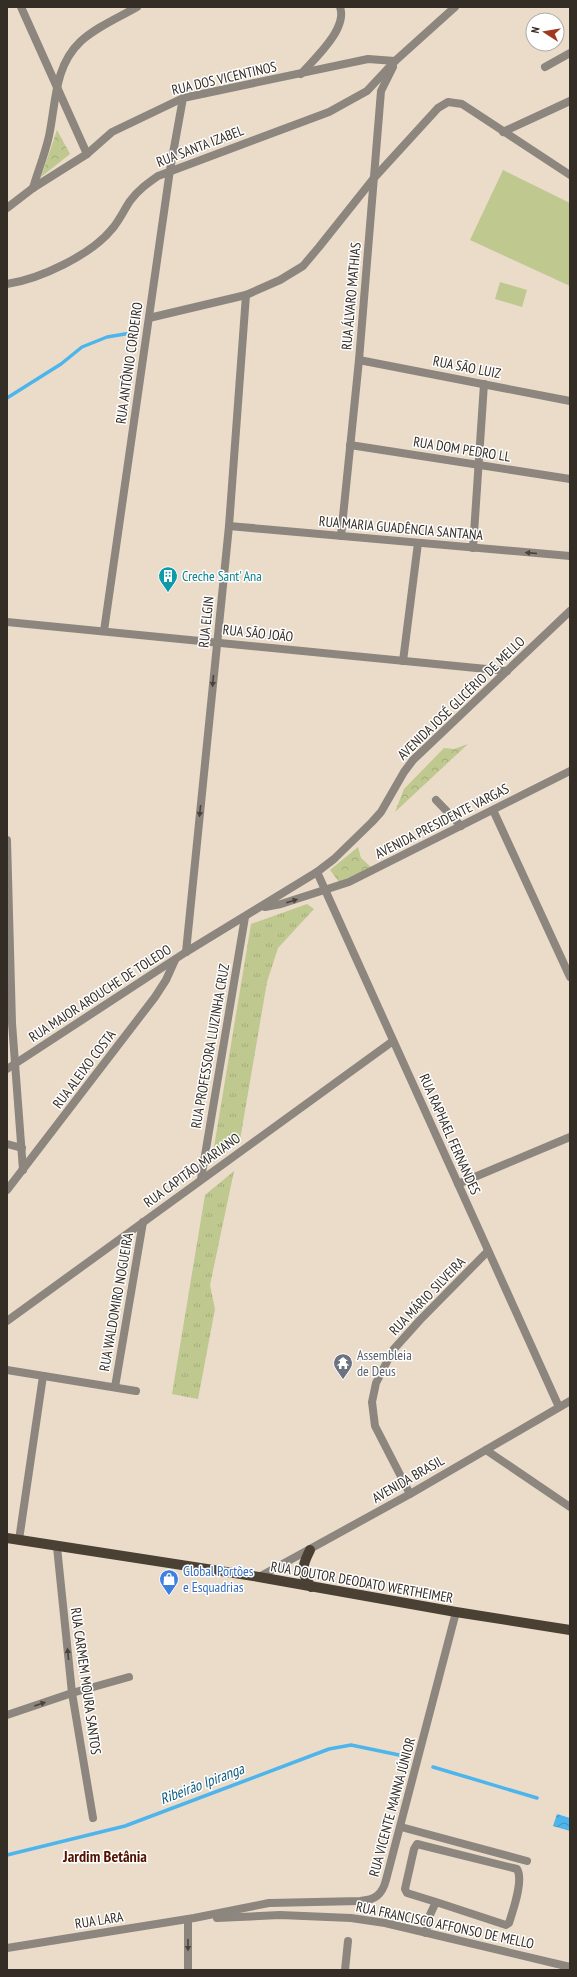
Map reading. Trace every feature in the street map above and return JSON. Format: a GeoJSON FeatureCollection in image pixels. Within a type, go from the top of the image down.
{"type":"FeatureCollection","features":[{"type":"Feature","properties":{"kind":"main road","name":"RUA DOUTOR DEODATO WERTHEIMER"},"geometry":{"type":"LineString","coordinates":[[7,1538],[57,1547],[259,1577],[456,1612],[570,1630]]}},
{"type":"Feature","properties":{"kind":"main road"},"geometry":{"type":"LineString","coordinates":[[310,1550],[302,1568],[304,1576],[311,1587]]}},
{"type":"Feature","properties":{"kind":"street"},"geometry":{"type":"LineString","coordinates":[[21,7],[56,88],[87,154]]}},
{"type":"Feature","properties":{"kind":"street"},"geometry":{"type":"LineString","coordinates":[[33,188],[49,137],[56,88],[61,72],[68,58],[79,43],[91,33],[138,7]]}},
{"type":"Feature","properties":{"kind":"street"},"geometry":{"type":"LineString","coordinates":[[300,74],[331,40],[339,25],[342,11],[340,7]]}},
{"type":"Feature","properties":{"kind":"street"},"geometry":{"type":"LineString","coordinates":[[396,61],[455,7]]}},
{"type":"Feature","properties":{"kind":"street"},"geometry":{"type":"LineString","coordinates":[[545,67],[570,53]]}},
{"type":"Feature","properties":{"kind":"street","name":"RUA DOS VICENTINOS"},"geometry":{"type":"LineString","coordinates":[[7,208],[33,188],[87,154],[112,132],[183,98],[368,59],[396,61]]}},
{"type":"Feature","properties":{"kind":"street","name":"RUA SANTA IZABEL"},"geometry":{"type":"LineString","coordinates":[[7,284],[41,274],[86,253],[99,244],[112,229],[131,200],[142,187],[158,176],[170,170],[329,112],[367,91],[396,61]]}},
{"type":"Feature","properties":{"kind":"street","name":"RUA ÁLVARO MATHIAS"},"geometry":{"type":"LineString","coordinates":[[341,536],[359,360],[381,91],[396,61]]}},
{"type":"Feature","properties":{"kind":"street","name":"RUA ANTÔNIO CORDEIRO"},"geometry":{"type":"LineString","coordinates":[[104,631],[170,170],[183,98]]}},
{"type":"Feature","properties":{"kind":"street"},"geometry":{"type":"LineString","coordinates":[[504,132],[570,101]]}},
{"type":"Feature","properties":{"kind":"street"},"geometry":{"type":"LineString","coordinates":[[149,318],[246,295],[280,280],[303,266],[374,178],[438,108],[448,102],[462,104],[570,175]]}},
{"type":"Feature","properties":{"kind":"street","name":"RUA ELGIN"},"geometry":{"type":"LineString","coordinates":[[186,952],[216,642],[229,526],[246,295]]}},
{"type":"Feature","properties":{"kind":"street","name":"RUA SÃO LUIZ"},"geometry":{"type":"LineString","coordinates":[[359,360],[570,401]]}},
{"type":"Feature","properties":{"kind":"street"},"geometry":{"type":"LineString","coordinates":[[473,548],[484,384]]}},
{"type":"Feature","properties":{"kind":"street","name":"RUA DOM PEDRO LL"},"geometry":{"type":"LineString","coordinates":[[350,445],[570,479]]}},
{"type":"Feature","properties":{"kind":"street","name":"RUA MARIA GUADÊNCIA SANTANA"},"geometry":{"type":"LineString","coordinates":[[229,526],[570,556]]}},
{"type":"Feature","properties":{"kind":"street"},"geometry":{"type":"LineString","coordinates":[[403,661],[418,543]]}},
{"type":"Feature","properties":{"kind":"street","name":"AVENIDA JOSÉ GLICÉRIO DE MELLO"},"geometry":{"type":"LineString","coordinates":[[186,952],[258,909],[334,860],[381,812],[404,772],[413,760],[570,611]]}},
{"type":"Feature","properties":{"kind":"street","name":"RUA SÃO JOÃO"},"geometry":{"type":"LineString","coordinates":[[7,622],[507,671]]}},
{"type":"Feature","properties":{"kind":"street","name":"AVENIDA PRESIDENTE VARGAS"},"geometry":{"type":"LineString","coordinates":[[258,909],[325,891],[349,882],[570,771]]}},
{"type":"Feature","properties":{"kind":"street"},"geometry":{"type":"LineString","coordinates":[[436,800],[461,826]]}},
{"type":"Feature","properties":{"kind":"street"},"geometry":{"type":"LineString","coordinates":[[493,810],[570,977]]}},
{"type":"Feature","properties":{"kind":"street"},"geometry":{"type":"LineString","coordinates":[[7,840],[12,1023],[23,1170]]}},
{"type":"Feature","properties":{"kind":"street","name":"RUA RAPHAEL FERNANDES"},"geometry":{"type":"LineString","coordinates":[[317,872],[559,1407]]}},
{"type":"Feature","properties":{"kind":"street","name":"RUA PROFESSORA LUIZINHA CRUZ"},"geometry":{"type":"LineString","coordinates":[[201,1179],[245,917]]}},
{"type":"Feature","properties":{"kind":"street","name":"RUA MAJOR AROUCHE DE TOLEDO"},"geometry":{"type":"LineString","coordinates":[[7,1068],[186,952]]}},
{"type":"Feature","properties":{"kind":"street","name":"RUA ALEIXO COSTA"},"geometry":{"type":"LineString","coordinates":[[7,1190],[155,997],[166,980],[175,960]]}},
{"type":"Feature","properties":{"kind":"street","name":"RUA CAPITÃO MARIANO"},"geometry":{"type":"LineString","coordinates":[[7,1321],[393,1041]]}},
{"type":"Feature","properties":{"kind":"street"},"geometry":{"type":"LineString","coordinates":[[458,1184],[570,1137]]}},
{"type":"Feature","properties":{"kind":"street"},"geometry":{"type":"LineString","coordinates":[[7,1144],[22,1148]]}},
{"type":"Feature","properties":{"kind":"street","name":"RUA WALDOMIRO NOGUEIRA"},"geometry":{"type":"LineString","coordinates":[[115,1387],[143,1222]]}},
{"type":"Feature","properties":{"kind":"street","name":"RUA MÁRIO SILVEIRA"},"geometry":{"type":"LineString","coordinates":[[410,1494],[375,1426],[372,1402],[376,1383],[393,1350],[420,1320],[488,1251]]}},
{"type":"Feature","properties":{"kind":"street"},"geometry":{"type":"LineString","coordinates":[[7,1370],[136,1391]]}},
{"type":"Feature","properties":{"kind":"street"},"geometry":{"type":"LineString","coordinates":[[19,1540],[43,1376]]}},
{"type":"Feature","properties":{"kind":"street","name":"AVENIDA BRASIL"},"geometry":{"type":"LineString","coordinates":[[259,1577],[410,1494],[570,1401]]}},
{"type":"Feature","properties":{"kind":"street"},"geometry":{"type":"LineString","coordinates":[[486,1450],[570,1507]]}},
{"type":"Feature","properties":{"kind":"street","name":"RUA CARMEM MOURA SANTOS"},"geometry":{"type":"LineString","coordinates":[[57,1547],[72,1693],[93,1818]]}},
{"type":"Feature","properties":{"kind":"street","name":"RUA VICENTE MANNA JÚNIOR"},"geometry":{"type":"LineString","coordinates":[[191,1919],[269,1903],[370,1900],[379,1896],[384,1888],[401,1827],[456,1612]]}},
{"type":"Feature","properties":{"kind":"street"},"geometry":{"type":"LineString","coordinates":[[7,1715],[72,1693],[129,1677]]}},
{"type":"Feature","properties":{"kind":"street"},"geometry":{"type":"LineString","coordinates":[[401,1827],[527,1862]]}},
{"type":"Feature","properties":{"kind":"street"},"geometry":{"type":"LineString","coordinates":[[417,1844],[517,1869],[520,1873],[520,1881],[509,1923],[506,1925],[436,1902],[407,1893],[405,1889],[414,1849],[417,1844]]}},
{"type":"Feature","properties":{"kind":"street"},"geometry":{"type":"LineString","coordinates":[[426,1933],[428,1919],[436,1902]]}},
{"type":"Feature","properties":{"kind":"street","name":"RUA FRANCISCO AFFONSO DE MELLO"},"geometry":{"type":"LineString","coordinates":[[191,1919],[280,1915],[351,1918],[426,1933],[570,1967]]}},
{"type":"Feature","properties":{"kind":"street"},"geometry":{"type":"LineString","coordinates":[[188,1970],[191,1919]]}},
{"type":"Feature","properties":{"kind":"street","name":"RUA LARA"},"geometry":{"type":"LineString","coordinates":[[7,1948],[191,1919]]}},
{"type":"Feature","properties":{"kind":"street"},"geometry":{"type":"LineString","coordinates":[[345,1970],[348,1941]]}},
{"type":"Feature","properties":{"kind":"green space"},"geometry":{"type":"Polygon","coordinates":[[[57,130],[70,154],[41,177],[57,130]]]}},
{"type":"Feature","properties":{"kind":"green space"},"geometry":{"type":"Polygon","coordinates":[[[503,170],[570,203],[570,286],[470,240],[503,170]]]}},
{"type":"Feature","properties":{"kind":"green space"},"geometry":{"type":"Polygon","coordinates":[[[500,282],[527,290],[522,307],[495,299],[500,282]]]}},
{"type":"Feature","properties":{"kind":"green space"},"geometry":{"type":"Polygon","coordinates":[[[468,744],[395,812],[404,789],[444,748],[454,749],[468,744]]]}},
{"type":"Feature","properties":{"kind":"green space"},"geometry":{"type":"Polygon","coordinates":[[[358,847],[361,858],[372,868],[339,882],[330,870],[358,847]]]}},
{"type":"Feature","properties":{"kind":"green space"},"geometry":{"type":"Polygon","coordinates":[[[307,904],[314,909],[278,948],[267,982],[240,1140],[212,1159],[251,924],[307,904]]]}},
{"type":"Feature","properties":{"kind":"green space"},"geometry":{"type":"Polygon","coordinates":[[[234,1171],[210,1285],[215,1309],[198,1399],[172,1394],[205,1195],[234,1171]]]}},
{"type":"Feature","properties":{"kind":"water"},"geometry":{"type":"Polygon","coordinates":[[[557,1814],[570,1818],[570,1831],[553,1826],[557,1814]]]}},
{"type":"Feature","properties":{"kind":"waterway"},"geometry":{"type":"LineString","coordinates":[[7,398],[61,364],[82,347],[107,337],[137,332]]}},
{"type":"Feature","properties":{"kind":"waterway","name":"Ribeirão Ipiranga"},"geometry":{"type":"LineString","coordinates":[[7,1855],[125,1826],[329,1749],[351,1745],[404,1756]]}},
{"type":"Feature","properties":{"kind":"waterway"},"geometry":{"type":"LineString","coordinates":[[433,1767],[537,1798]]}},
{"type":"Feature","properties":{"kind":"place","name":"Creche Sant' Ana"},"geometry":{"type":"Point","coordinates":[168,593]}},
{"type":"Feature","properties":{"kind":"place","name":"Assembleia de Deus"},"geometry":{"type":"Point","coordinates":[343,1380]}},
{"type":"Feature","properties":{"kind":"place","name":"Global Portões e Esquadrias"},"geometry":{"type":"Point","coordinates":[169,1596]}},
{"type":"Feature","properties":{"kind":"district","name":"Jardim Betânia"},"geometry":{"type":"Point","coordinates":[105,1856]}}]}
